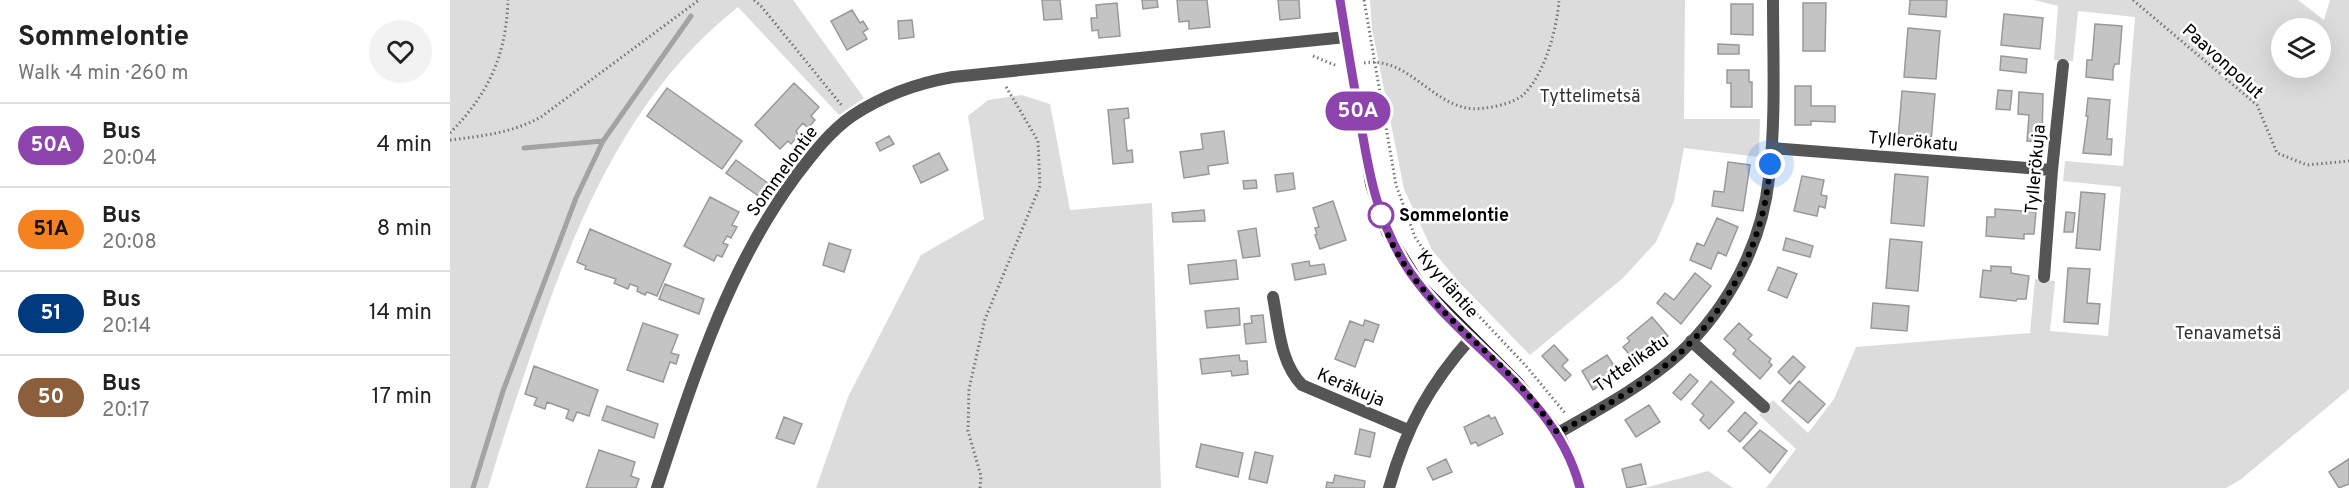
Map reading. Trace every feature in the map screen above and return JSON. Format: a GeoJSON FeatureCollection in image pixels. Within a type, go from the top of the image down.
{"type":"FeatureCollection","features":[{"type":"Feature","properties":{"kind":"street","name":"Kyyrläntie"},"geometry":{"type":"LineString","coordinates":[[1340,0],[1371,184],[1387,232],[1420,285],[1518,383],[1558,433],[1570,458],[1580,488]]}},
{"type":"Feature","properties":{"kind":"street","name":"Tyttelikatu"},"geometry":{"type":"LineString","coordinates":[[1558,433],[1662,367],[1691,341],[1720,307],[1750,251],[1765,204],[1772,148],[1773,0]]}},
{"type":"Feature","properties":{"kind":"street","name":"Sommelontie"},"geometry":{"type":"LineString","coordinates":[[657,488],[711,334],[750,249],[768,216],[809,159],[833,131],[851,117],[874,103],[913,87],[953,77],[1346,37]]}},
{"type":"Feature","properties":{"kind":"street","name":"Tyllerökuja"},"geometry":{"type":"LineString","coordinates":[[2044,277],[2063,65]]}},
{"type":"Feature","properties":{"kind":"street","name":"Tyllerökatu"},"geometry":{"type":"LineString","coordinates":[[1772,148],[2052,170]]}},
{"type":"Feature","properties":{"kind":"street","name":"Keräkuja"},"geometry":{"type":"LineString","coordinates":[[1273,297],[1284,357],[1290,373],[1302,385],[1408,430]]}},
{"type":"Feature","properties":{"kind":"street"},"geometry":{"type":"LineString","coordinates":[[1389,488],[1408,430],[1433,383],[1471,338]]}},
{"type":"Feature","properties":{"kind":"street"},"geometry":{"type":"LineString","coordinates":[[1691,341],[1764,407]]}},
{"type":"Feature","properties":{"kind":"path"},"geometry":{"type":"LineString","coordinates":[[450,134],[474,106],[494,73],[507,30],[508,0]]}},
{"type":"Feature","properties":{"kind":"path"},"geometry":{"type":"LineString","coordinates":[[450,140],[497,134],[527,125],[699,0]]}},
{"type":"Feature","properties":{"kind":"path"},"geometry":{"type":"LineString","coordinates":[[754,0],[851,117]]}},
{"type":"Feature","properties":{"kind":"path"},"geometry":{"type":"LineString","coordinates":[[1364,0],[1396,185],[1415,237],[1443,279],[1526,366],[1567,417]]}},
{"type":"Feature","properties":{"kind":"path"},"geometry":{"type":"LineString","coordinates":[[1374,61],[1410,73],[1434,93],[1467,108],[1495,107],[1523,96],[1545,64],[1559,0]]}},
{"type":"Feature","properties":{"kind":"path","name":"Paavonpolut"},"geometry":{"type":"LineString","coordinates":[[2133,0],[2257,105],[2277,153],[2307,165],[2349,161]]}},
{"type":"Feature","properties":{"kind":"path"},"geometry":{"type":"LineString","coordinates":[[1361,12],[1366,11]]}},
{"type":"Feature","properties":{"kind":"path"},"geometry":{"type":"LineString","coordinates":[[1309,56],[1318,57],[1339,67]]}},
{"type":"Feature","properties":{"kind":"path"},"geometry":{"type":"LineString","coordinates":[[981,488],[981,476],[968,431],[969,389],[985,319],[1040,186],[1038,141],[1005,86],[1016,84]]}},
{"type":"Feature","properties":{"kind":"green space"},"geometry":{"type":"Polygon","coordinates":[[[450,0],[793,0],[864,98],[839,115],[738,7],[702,39],[670,74],[641,112],[616,152],[594,195],[556,283],[488,488],[450,488],[450,0]]]}},
{"type":"Feature","properties":{"kind":"green space","name":"Tyttelimetsä"},"geometry":{"type":"Polygon","coordinates":[[[1370,0],[1685,0],[1684,119],[1760,119],[1759,157],[1684,148],[1674,201],[1656,242],[1623,278],[1530,355],[1458,281],[1432,250],[1404,189],[1372,29],[1370,0]]]}},
{"type":"Feature","properties":{"kind":"green space","name":"Tenavametsä"},"geometry":{"type":"Polygon","coordinates":[[[2034,0],[2298,0],[2321,18],[2271,18],[2271,78],[2331,78],[2331,18],[2325,18],[2330,0],[2349,0],[2349,389],[2240,480],[2226,488],[1766,488],[1796,449],[1759,415],[1773,400],[1808,433],[1834,399],[1856,347],[2030,333],[2035,279],[2055,281],[2050,331],[2108,336],[2121,187],[2063,181],[2065,161],[2123,166],[2135,17],[2078,11],[2073,61],[2054,60],[2058,6],[2034,0]]]}},
{"type":"Feature","properties":{"kind":"green space"},"geometry":{"type":"Polygon","coordinates":[[[1022,95],[1050,104],[1070,210],[1152,203],[1161,488],[816,488],[848,397],[921,255],[984,219],[968,116],[988,100],[1022,95]]]}},
{"type":"Feature","properties":{"kind":"green space"},"geometry":{"type":"Polygon","coordinates":[[[1708,471],[1733,488],[1644,488],[1708,471]]]}},
{"type":"Feature","properties":{"kind":"building"},"geometry":{"type":"Polygon","coordinates":[[[1042,0],[1060,0],[1062,19],[1044,20],[1042,0]]]}},
{"type":"Feature","properties":{"kind":"building"},"geometry":{"type":"Polygon","coordinates":[[[1142,0],[1157,0],[1158,7],[1143,9],[1142,0]]]}},
{"type":"Feature","properties":{"kind":"building"},"geometry":{"type":"Polygon","coordinates":[[[1177,0],[1207,0],[1210,27],[1189,29],[1189,21],[1179,22],[1177,0]]]}},
{"type":"Feature","properties":{"kind":"building"},"geometry":{"type":"Polygon","coordinates":[[[1278,0],[1299,0],[1300,18],[1280,20],[1278,0]]]}},
{"type":"Feature","properties":{"kind":"building"},"geometry":{"type":"Polygon","coordinates":[[[1910,0],[1947,0],[1946,17],[1909,14],[1910,0]]]}},
{"type":"Feature","properties":{"kind":"building"},"geometry":{"type":"Polygon","coordinates":[[[1117,3],[1120,36],[1099,38],[1098,30],[1092,31],[1091,18],[1097,18],[1096,5],[1117,3]]]}},
{"type":"Feature","properties":{"kind":"building"},"geometry":{"type":"Polygon","coordinates":[[[1803,3],[1826,3],[1825,51],[1803,51],[1803,3]]]}},
{"type":"Feature","properties":{"kind":"building"},"geometry":{"type":"Polygon","coordinates":[[[1731,4],[1753,4],[1753,35],[1731,34],[1731,4]]]}},
{"type":"Feature","properties":{"kind":"building"},"geometry":{"type":"Polygon","coordinates":[[[852,10],[860,23],[863,21],[868,29],[863,32],[867,39],[847,50],[831,21],[852,10]]]}},
{"type":"Feature","properties":{"kind":"building"},"geometry":{"type":"Polygon","coordinates":[[[2004,14],[2043,18],[2040,49],[2001,45],[2004,14]]]}},
{"type":"Feature","properties":{"kind":"building"},"geometry":{"type":"Polygon","coordinates":[[[912,20],[914,37],[899,39],[898,21],[912,20]]]}},
{"type":"Feature","properties":{"kind":"building"},"geometry":{"type":"Polygon","coordinates":[[[2095,24],[2122,26],[2119,64],[2115,64],[2113,69],[2113,80],[2086,77],[2087,60],[2092,60],[2095,24]]]}},
{"type":"Feature","properties":{"kind":"building"},"geometry":{"type":"Polygon","coordinates":[[[1908,28],[1940,31],[1936,79],[1904,77],[1908,28]]]}},
{"type":"Feature","properties":{"kind":"building"},"geometry":{"type":"Polygon","coordinates":[[[1718,44],[1739,45],[1739,54],[1718,54],[1718,44]]]}},
{"type":"Feature","properties":{"kind":"building"},"geometry":{"type":"Polygon","coordinates":[[[2001,56],[2027,59],[2026,73],[2000,70],[2001,56]]]}},
{"type":"Feature","properties":{"kind":"building"},"geometry":{"type":"Polygon","coordinates":[[[1727,70],[1749,70],[1749,82],[1752,82],[1752,107],[1731,107],[1731,83],[1727,83],[1727,70]]]}},
{"type":"Feature","properties":{"kind":"building"},"geometry":{"type":"Polygon","coordinates":[[[794,83],[819,107],[811,116],[815,120],[808,128],[803,123],[796,131],[799,135],[791,144],[788,141],[780,149],[755,125],[794,83]]]}},
{"type":"Feature","properties":{"kind":"building"},"geometry":{"type":"Polygon","coordinates":[[[1795,86],[1811,86],[1811,106],[1835,106],[1835,122],[1811,121],[1811,125],[1795,125],[1795,86]]]}},
{"type":"Feature","properties":{"kind":"building"},"geometry":{"type":"Polygon","coordinates":[[[667,88],[742,141],[722,169],[647,116],[667,88]]]}},
{"type":"Feature","properties":{"kind":"building"},"geometry":{"type":"Polygon","coordinates":[[[1998,90],[2012,91],[2010,110],[1996,109],[1998,90]]]}},
{"type":"Feature","properties":{"kind":"building"},"geometry":{"type":"Polygon","coordinates":[[[1902,91],[1935,94],[1931,142],[1898,140],[1902,91]]]}},
{"type":"Feature","properties":{"kind":"building"},"geometry":{"type":"Polygon","coordinates":[[[2019,92],[2043,94],[2042,142],[2027,141],[2029,115],[2018,114],[2019,92]]]}},
{"type":"Feature","properties":{"kind":"building"},"geometry":{"type":"Polygon","coordinates":[[[2088,98],[2110,100],[2107,139],[2112,139],[2111,155],[2083,153],[2088,98]]]}},
{"type":"Feature","properties":{"kind":"building"},"geometry":{"type":"Polygon","coordinates":[[[1128,108],[1129,118],[1124,119],[1127,151],[1132,150],[1133,162],[1113,164],[1108,110],[1128,108]]]}},
{"type":"Feature","properties":{"kind":"building"},"geometry":{"type":"Polygon","coordinates":[[[1224,131],[1228,163],[1208,166],[1209,174],[1184,178],[1180,152],[1203,149],[1201,134],[1224,131]]]}},
{"type":"Feature","properties":{"kind":"building"},"geometry":{"type":"Polygon","coordinates":[[[889,136],[894,144],[880,151],[876,143],[889,136]]]}},
{"type":"Feature","properties":{"kind":"building"},"geometry":{"type":"Polygon","coordinates":[[[939,153],[948,170],[921,183],[913,166],[939,153]]]}},
{"type":"Feature","properties":{"kind":"building"},"geometry":{"type":"Polygon","coordinates":[[[736,160],[769,184],[760,197],[726,173],[736,160]]]}},
{"type":"Feature","properties":{"kind":"building"},"geometry":{"type":"Polygon","coordinates":[[[1728,162],[1750,165],[1743,211],[1712,206],[1714,191],[1724,192],[1728,162]]]}},
{"type":"Feature","properties":{"kind":"building"},"geometry":{"type":"Polygon","coordinates":[[[1293,173],[1295,189],[1277,192],[1275,175],[1293,173]]]}},
{"type":"Feature","properties":{"kind":"building"},"geometry":{"type":"Polygon","coordinates":[[[1895,174],[1928,177],[1924,226],[1891,223],[1895,174]]]}},
{"type":"Feature","properties":{"kind":"building"},"geometry":{"type":"Polygon","coordinates":[[[1802,176],[1824,180],[1821,195],[1827,196],[1825,208],[1819,206],[1817,216],[1794,211],[1802,176]]]}},
{"type":"Feature","properties":{"kind":"building"},"geometry":{"type":"Polygon","coordinates":[[[1256,180],[1257,188],[1244,189],[1243,181],[1256,180]]]}},
{"type":"Feature","properties":{"kind":"building"},"geometry":{"type":"Polygon","coordinates":[[[2081,192],[2105,194],[2100,250],[2076,248],[2081,192]]]}},
{"type":"Feature","properties":{"kind":"building"},"geometry":{"type":"Polygon","coordinates":[[[710,197],[739,212],[732,225],[737,227],[731,238],[727,236],[723,243],[728,245],[722,257],[717,255],[714,261],[684,246],[710,197]]]}},
{"type":"Feature","properties":{"kind":"building"},"geometry":{"type":"Polygon","coordinates":[[[1333,201],[1346,240],[1320,249],[1315,235],[1317,234],[1315,228],[1319,227],[1313,208],[1333,201]]]}},
{"type":"Feature","properties":{"kind":"building"},"geometry":{"type":"Polygon","coordinates":[[[1995,209],[2036,212],[2034,234],[2024,234],[2024,239],[1986,236],[1987,217],[1995,217],[1995,209]]]}},
{"type":"Feature","properties":{"kind":"building"},"geometry":{"type":"Polygon","coordinates":[[[1204,210],[1205,221],[1173,222],[1172,213],[1204,210]]]}},
{"type":"Feature","properties":{"kind":"building"},"geometry":{"type":"Polygon","coordinates":[[[2066,212],[2075,213],[2073,232],[2064,232],[2066,212]]]}},
{"type":"Feature","properties":{"kind":"building"},"geometry":{"type":"Polygon","coordinates":[[[1717,218],[1738,227],[1726,256],[1718,252],[1711,269],[1690,260],[1697,243],[1704,246],[1717,218]]]}},
{"type":"Feature","properties":{"kind":"building"},"geometry":{"type":"Polygon","coordinates":[[[1256,228],[1260,256],[1243,258],[1238,231],[1256,228]]]}},
{"type":"Feature","properties":{"kind":"building"},"geometry":{"type":"Polygon","coordinates":[[[590,229],[671,264],[657,296],[647,292],[645,295],[637,291],[638,287],[630,284],[628,289],[614,283],[616,279],[585,269],[586,266],[577,262],[590,229]]]}},
{"type":"Feature","properties":{"kind":"building"},"geometry":{"type":"Polygon","coordinates":[[[1786,238],[1813,246],[1810,257],[1783,250],[1786,238]]]}},
{"type":"Feature","properties":{"kind":"building"},"geometry":{"type":"Polygon","coordinates":[[[1890,239],[1922,242],[1918,291],[1886,288],[1890,239]]]}},
{"type":"Feature","properties":{"kind":"building"},"geometry":{"type":"Polygon","coordinates":[[[829,243],[851,250],[844,272],[823,265],[829,243]]]}},
{"type":"Feature","properties":{"kind":"building"},"geometry":{"type":"Polygon","coordinates":[[[1236,260],[1238,279],[1190,284],[1188,265],[1236,260]]]}},
{"type":"Feature","properties":{"kind":"building"},"geometry":{"type":"Polygon","coordinates":[[[1309,261],[1310,266],[1324,264],[1326,274],[1295,280],[1292,264],[1309,261]]]}},
{"type":"Feature","properties":{"kind":"building"},"geometry":{"type":"Polygon","coordinates":[[[1991,266],[2011,267],[2011,273],[2029,276],[2026,299],[2016,301],[1980,297],[1983,270],[1991,271],[1991,266]]]}},
{"type":"Feature","properties":{"kind":"building"},"geometry":{"type":"Polygon","coordinates":[[[1778,267],[1797,274],[1787,298],[1768,290],[1778,267]]]}},
{"type":"Feature","properties":{"kind":"building"},"geometry":{"type":"Polygon","coordinates":[[[2068,268],[2090,269],[2087,303],[2100,304],[2098,324],[2064,322],[2068,268]]]}},
{"type":"Feature","properties":{"kind":"building"},"geometry":{"type":"Polygon","coordinates":[[[1695,273],[1711,286],[1681,324],[1657,303],[1665,293],[1674,300],[1695,273]]]}},
{"type":"Feature","properties":{"kind":"building"},"geometry":{"type":"Polygon","coordinates":[[[665,284],[704,299],[699,314],[659,299],[665,284]]]}},
{"type":"Feature","properties":{"kind":"building"},"geometry":{"type":"Polygon","coordinates":[[[1873,303],[1909,306],[1907,331],[1871,328],[1873,303]]]}},
{"type":"Feature","properties":{"kind":"building"},"geometry":{"type":"Polygon","coordinates":[[[1239,308],[1240,325],[1207,328],[1205,311],[1239,308]]]}},
{"type":"Feature","properties":{"kind":"building"},"geometry":{"type":"Polygon","coordinates":[[[1263,315],[1266,342],[1246,344],[1244,324],[1252,323],[1251,316],[1263,315]]]}},
{"type":"Feature","properties":{"kind":"building"},"geometry":{"type":"Polygon","coordinates":[[[1652,317],[1668,336],[1658,344],[1661,348],[1639,366],[1623,347],[1630,341],[1627,338],[1652,317]]]}},
{"type":"Feature","properties":{"kind":"building"},"geometry":{"type":"Polygon","coordinates":[[[1365,320],[1379,325],[1373,342],[1365,339],[1355,367],[1335,359],[1350,321],[1363,326],[1365,320]]]}},
{"type":"Feature","properties":{"kind":"building"},"geometry":{"type":"Polygon","coordinates":[[[643,323],[678,335],[671,353],[679,355],[676,364],[670,362],[663,382],[627,370],[643,323]]]}},
{"type":"Feature","properties":{"kind":"building"},"geometry":{"type":"Polygon","coordinates":[[[1739,323],[1752,335],[1748,339],[1771,359],[1769,362],[1772,365],[1760,379],[1733,354],[1736,350],[1724,339],[1739,323]]]}},
{"type":"Feature","properties":{"kind":"building"},"geometry":{"type":"Polygon","coordinates":[[[1554,345],[1568,360],[1562,366],[1571,375],[1565,381],[1542,356],[1554,345]]]}},
{"type":"Feature","properties":{"kind":"building"},"geometry":{"type":"Polygon","coordinates":[[[1239,355],[1240,361],[1247,361],[1248,374],[1232,376],[1231,371],[1202,374],[1200,359],[1239,355]]]}},
{"type":"Feature","properties":{"kind":"building"},"geometry":{"type":"Polygon","coordinates":[[[1607,355],[1619,373],[1593,390],[1582,371],[1607,355]]]}},
{"type":"Feature","properties":{"kind":"building"},"geometry":{"type":"Polygon","coordinates":[[[1793,356],[1805,367],[1790,384],[1778,372],[1793,356]]]}},
{"type":"Feature","properties":{"kind":"building"},"geometry":{"type":"Polygon","coordinates":[[[534,366],[598,390],[589,416],[577,412],[573,421],[566,418],[569,410],[547,402],[545,409],[534,405],[537,398],[525,394],[534,366]]]}},
{"type":"Feature","properties":{"kind":"building"},"geometry":{"type":"Polygon","coordinates":[[[1690,374],[1698,381],[1681,400],[1673,393],[1690,374]]]}},
{"type":"Feature","properties":{"kind":"building"},"geometry":{"type":"Polygon","coordinates":[[[1711,381],[1734,402],[1709,429],[1700,420],[1704,415],[1692,404],[1711,381]]]}},
{"type":"Feature","properties":{"kind":"building"},"geometry":{"type":"Polygon","coordinates":[[[1799,381],[1825,404],[1808,423],[1782,401],[1799,381]]]}},
{"type":"Feature","properties":{"kind":"building"},"geometry":{"type":"Polygon","coordinates":[[[1649,405],[1660,422],[1636,437],[1625,420],[1649,405]]]}},
{"type":"Feature","properties":{"kind":"building"},"geometry":{"type":"Polygon","coordinates":[[[607,406],[658,424],[654,438],[602,420],[607,406]]]}},
{"type":"Feature","properties":{"kind":"building"},"geometry":{"type":"Polygon","coordinates":[[[1745,412],[1757,423],[1740,442],[1728,431],[1745,412]]]}},
{"type":"Feature","properties":{"kind":"building"},"geometry":{"type":"Polygon","coordinates":[[[1489,415],[1491,419],[1495,417],[1503,434],[1478,446],[1476,442],[1471,444],[1464,427],[1489,415]]]}},
{"type":"Feature","properties":{"kind":"building"},"geometry":{"type":"Polygon","coordinates":[[[784,417],[802,424],[794,444],[776,438],[784,417]]]}},
{"type":"Feature","properties":{"kind":"building"},"geometry":{"type":"Polygon","coordinates":[[[1360,429],[1375,433],[1370,457],[1355,454],[1360,429]]]}},
{"type":"Feature","properties":{"kind":"building"},"geometry":{"type":"Polygon","coordinates":[[[1760,430],[1787,451],[1770,473],[1743,448],[1760,430]]]}},
{"type":"Feature","properties":{"kind":"building"},"geometry":{"type":"Polygon","coordinates":[[[1201,444],[1243,453],[1238,477],[1196,467],[1201,444]]]}},
{"type":"Feature","properties":{"kind":"building"},"geometry":{"type":"Polygon","coordinates":[[[599,450],[635,462],[631,476],[639,479],[636,488],[586,488],[599,450]]]}},
{"type":"Feature","properties":{"kind":"building"},"geometry":{"type":"Polygon","coordinates":[[[1255,452],[1273,456],[1267,483],[1249,479],[1255,452]]]}},
{"type":"Feature","properties":{"kind":"building"},"geometry":{"type":"Polygon","coordinates":[[[1446,459],[1452,472],[1433,480],[1427,468],[1446,459]]]}},
{"type":"Feature","properties":{"kind":"building"},"geometry":{"type":"Polygon","coordinates":[[[2349,459],[2349,484],[2339,488],[2329,472],[2349,459]]]}},
{"type":"Feature","properties":{"kind":"building"},"geometry":{"type":"Polygon","coordinates":[[[1641,464],[1646,484],[1627,488],[1622,469],[1641,464]]]}},
{"type":"Feature","properties":{"kind":"building"},"geometry":{"type":"Polygon","coordinates":[[[1335,475],[1365,481],[1364,488],[1326,488],[1327,482],[1333,483],[1335,475]]]}},
{"type":"Feature","properties":{"kind":"waterway"},"geometry":{"type":"LineString","coordinates":[[473,488],[503,391],[576,198],[603,141],[691,16]]}},
{"type":"Feature","properties":{"kind":"waterway"},"geometry":{"type":"LineString","coordinates":[[524,148],[603,141]]}},
{"type":"Feature","properties":{"kind":"bus line","name":"50A"},"geometry":{"type":"LineString","coordinates":[[1340,0],[1371,184],[1387,232],[1420,285],[1518,383],[1558,433],[1570,458],[1580,488]]}},
{"type":"Feature","properties":{"kind":"place","name":"Sommelontie"},"geometry":{"type":"Point","coordinates":[1381,215]}},
{"type":"Feature","properties":{"kind":"route"},"geometry":{"type":"LineString","coordinates":[[1381,215],[1395,248],[1420,285],[1518,383],[1558,433],[1662,367],[1679,354],[1706,326],[1741,272],[1750,251],[1765,204],[1770,164]]}}]}
